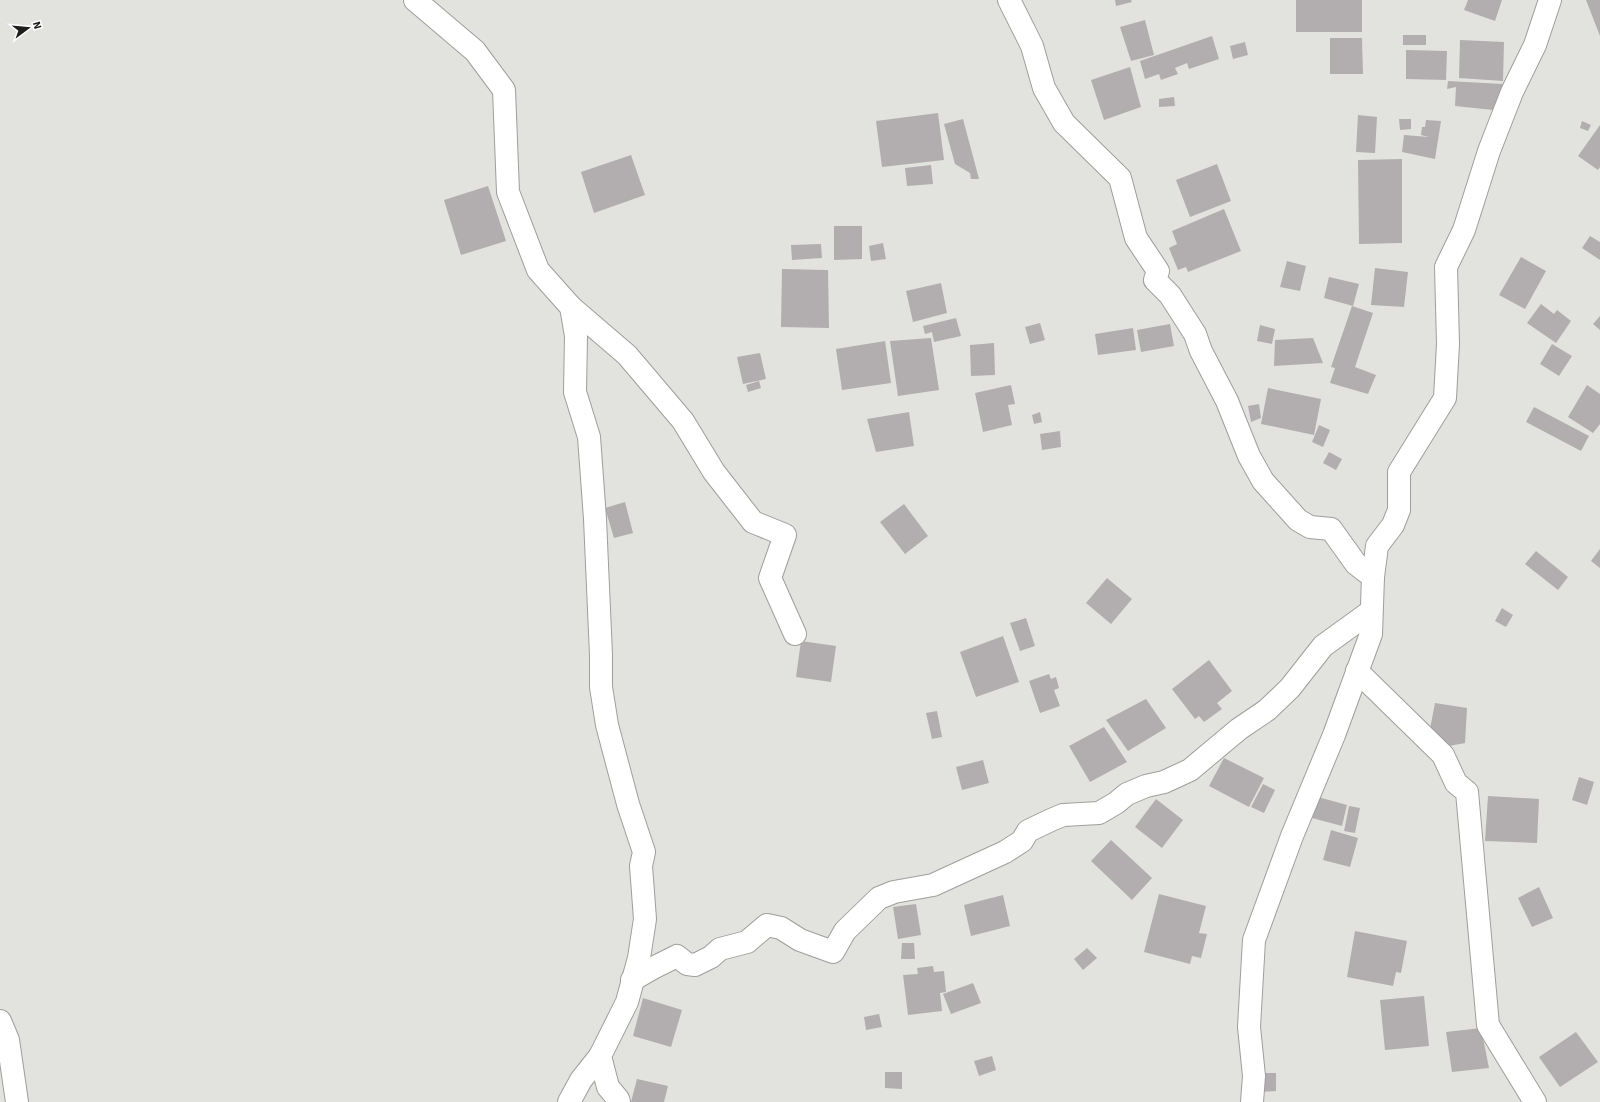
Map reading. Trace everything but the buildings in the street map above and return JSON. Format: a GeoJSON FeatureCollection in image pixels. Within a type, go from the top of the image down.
{"type":"FeatureCollection","features":[{"type":"Feature","properties":{"kind":"street"},"geometry":{"type":"LineString","coordinates":[[415,0],[474,51],[504,90],[508,192],[538,270],[571,307],[627,355],[683,421],[714,472],[753,522],[785,535],[770,578],[795,634]]}},
{"type":"Feature","properties":{"kind":"street"},"geometry":{"type":"LineString","coordinates":[[1008,0],[1032,46],[1044,88],[1064,123],[1120,178],[1136,238],[1158,271],[1155,280],[1170,295],[1195,334],[1201,351],[1227,401],[1249,456],[1263,481],[1298,520],[1310,527],[1331,529],[1356,564],[1373,577]]}},
{"type":"Feature","properties":{"kind":"street"},"geometry":{"type":"LineString","coordinates":[[1252,1102],[1254,1076],[1249,1027],[1254,940],[1292,836],[1334,735],[1371,634],[1370,612],[1377,546],[1392,525],[1399,510],[1399,472],[1445,398],[1448,344],[1446,267],[1464,230],[1489,151],[1512,92],[1535,45],[1550,0]]}},
{"type":"Feature","properties":{"kind":"street"},"geometry":{"type":"LineString","coordinates":[[570,1102],[582,1080],[600,1056],[627,1002],[639,958],[645,919],[641,866],[644,852],[628,804],[607,725],[601,687],[602,655],[590,460],[588,437],[575,392],[576,336],[571,307]]}},
{"type":"Feature","properties":{"kind":"street"},"geometry":{"type":"LineString","coordinates":[[632,980],[659,964],[677,956],[687,964],[695,965],[711,957],[720,949],[747,942],[767,925],[781,928],[800,940],[833,952],[845,931],[879,898],[894,892],[933,885],[1005,852],[1022,841],[1028,830],[1063,815],[1099,813],[1116,803],[1127,794],[1146,786],[1164,782],[1190,770],[1239,729],[1267,710],[1290,688],[1323,646],[1370,612]]}},
{"type":"Feature","properties":{"kind":"street"},"geometry":{"type":"LineString","coordinates":[[1357,671],[1443,755],[1456,783],[1467,792],[1488,1025],[1535,1102]]}},
{"type":"Feature","properties":{"kind":"street"},"geometry":{"type":"LineString","coordinates":[[0,1021],[8,1040],[17,1102]]}},
{"type":"Feature","properties":{"kind":"street"},"geometry":{"type":"LineString","coordinates":[[600,1056],[608,1087],[618,1099],[618,1102]]}}]}
